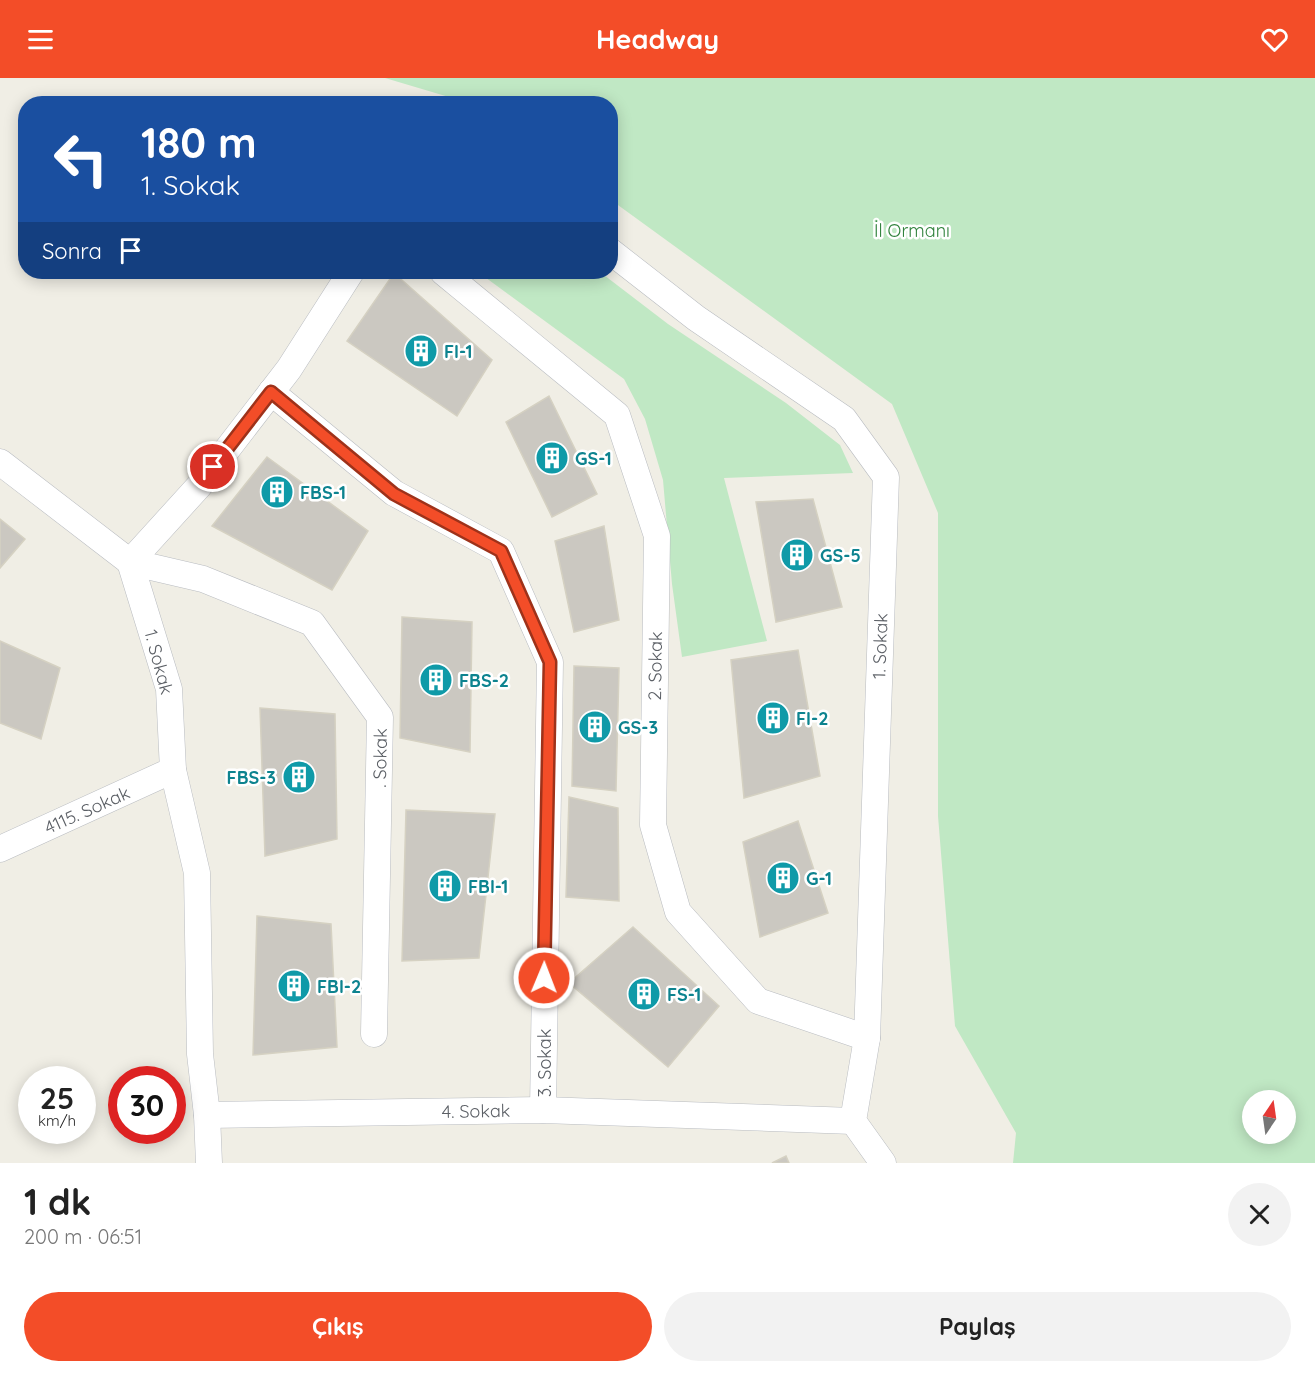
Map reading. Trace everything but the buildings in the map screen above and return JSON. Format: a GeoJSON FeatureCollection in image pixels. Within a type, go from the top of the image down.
{"type":"FeatureCollection","features":[{"type":"Feature","properties":{"kind":"street","name":"1. Sokak"},"geometry":{"type":"LineString","coordinates":[[618,257],[696,318],[844,418],[886,477],[867,1038],[853,1121]]}},
{"type":"Feature","properties":{"kind":"street"},"geometry":{"type":"LineString","coordinates":[[0,462],[130,562],[199,486],[289,369],[347,279]]}},
{"type":"Feature","properties":{"kind":"street","name":"2. Sokak"},"geometry":{"type":"LineString","coordinates":[[452,279],[617,415],[657,536],[653,825],[678,912],[758,1000],[867,1038]]}},
{"type":"Feature","properties":{"kind":"street","name":"3. Sokak"},"geometry":{"type":"LineString","coordinates":[[271,392],[394,494],[501,551],[550,662],[543,1110]]}},
{"type":"Feature","properties":{"kind":"street","name":"1. Sokak"},"geometry":{"type":"LineString","coordinates":[[130,562],[169,689],[173,770],[197,873],[200,1054],[207,1115],[209,1163]]}},
{"type":"Feature","properties":{"kind":"street","name":". Sokak"},"geometry":{"type":"LineString","coordinates":[[130,562],[203,579],[312,623],[380,717],[374,1034]]}},
{"type":"Feature","properties":{"kind":"street","name":"4115. Sokak"},"geometry":{"type":"LineString","coordinates":[[0,849],[173,770]]}},
{"type":"Feature","properties":{"kind":"street","name":"4. Sokak"},"geometry":{"type":"LineString","coordinates":[[207,1115],[543,1110],[853,1121]]}},
{"type":"Feature","properties":{"kind":"street"},"geometry":{"type":"LineString","coordinates":[[853,1121],[883,1163]]}},
{"type":"Feature","properties":{"kind":"green space","name":"İl Ormanı"},"geometry":{"type":"Polygon","coordinates":[[[385,78],[1315,78],[1315,1163],[1013,1163],[1016,1133],[955,1026],[938,816],[938,513],[892,404],[618,205],[618,96],[445,96],[385,78]]]}},
{"type":"Feature","properties":{"kind":"green space"},"geometry":{"type":"Polygon","coordinates":[[[488,279],[609,279],[668,324],[786,403],[840,445],[853,473],[724,478],[767,641],[682,657],[672,584],[663,480],[645,419],[624,379],[488,279]]]}},
{"type":"Feature","properties":{"kind":"place","name":"FI-1"},"geometry":{"type":"Point","coordinates":[421,351]}},
{"type":"Feature","properties":{"kind":"place","name":"GS-1"},"geometry":{"type":"Point","coordinates":[552,458]}},
{"type":"Feature","properties":{"kind":"place","name":"FBS-1"},"geometry":{"type":"Point","coordinates":[277,492]}},
{"type":"Feature","properties":{"kind":"place","name":"GS-5"},"geometry":{"type":"Point","coordinates":[797,555]}},
{"type":"Feature","properties":{"kind":"place","name":"FBS-2"},"geometry":{"type":"Point","coordinates":[436,680]}},
{"type":"Feature","properties":{"kind":"place","name":"FI-2"},"geometry":{"type":"Point","coordinates":[773,718]}},
{"type":"Feature","properties":{"kind":"place","name":"GS-3"},"geometry":{"type":"Point","coordinates":[595,727]}},
{"type":"Feature","properties":{"kind":"place","name":"FBS-3"},"geometry":{"type":"Point","coordinates":[299,777]}},
{"type":"Feature","properties":{"kind":"place","name":"G-1"},"geometry":{"type":"Point","coordinates":[783,878]}},
{"type":"Feature","properties":{"kind":"place","name":"FBI-1"},"geometry":{"type":"Point","coordinates":[445,886]}},
{"type":"Feature","properties":{"kind":"place","name":"FBI-2"},"geometry":{"type":"Point","coordinates":[294,986]}},
{"type":"Feature","properties":{"kind":"place","name":"FS-1"},"geometry":{"type":"Point","coordinates":[644,994]}},
{"type":"Feature","properties":{"kind":"route"},"geometry":{"type":"LineString","coordinates":[[213,467],[271,392],[394,494],[501,551],[550,662],[544,978]]}}]}
